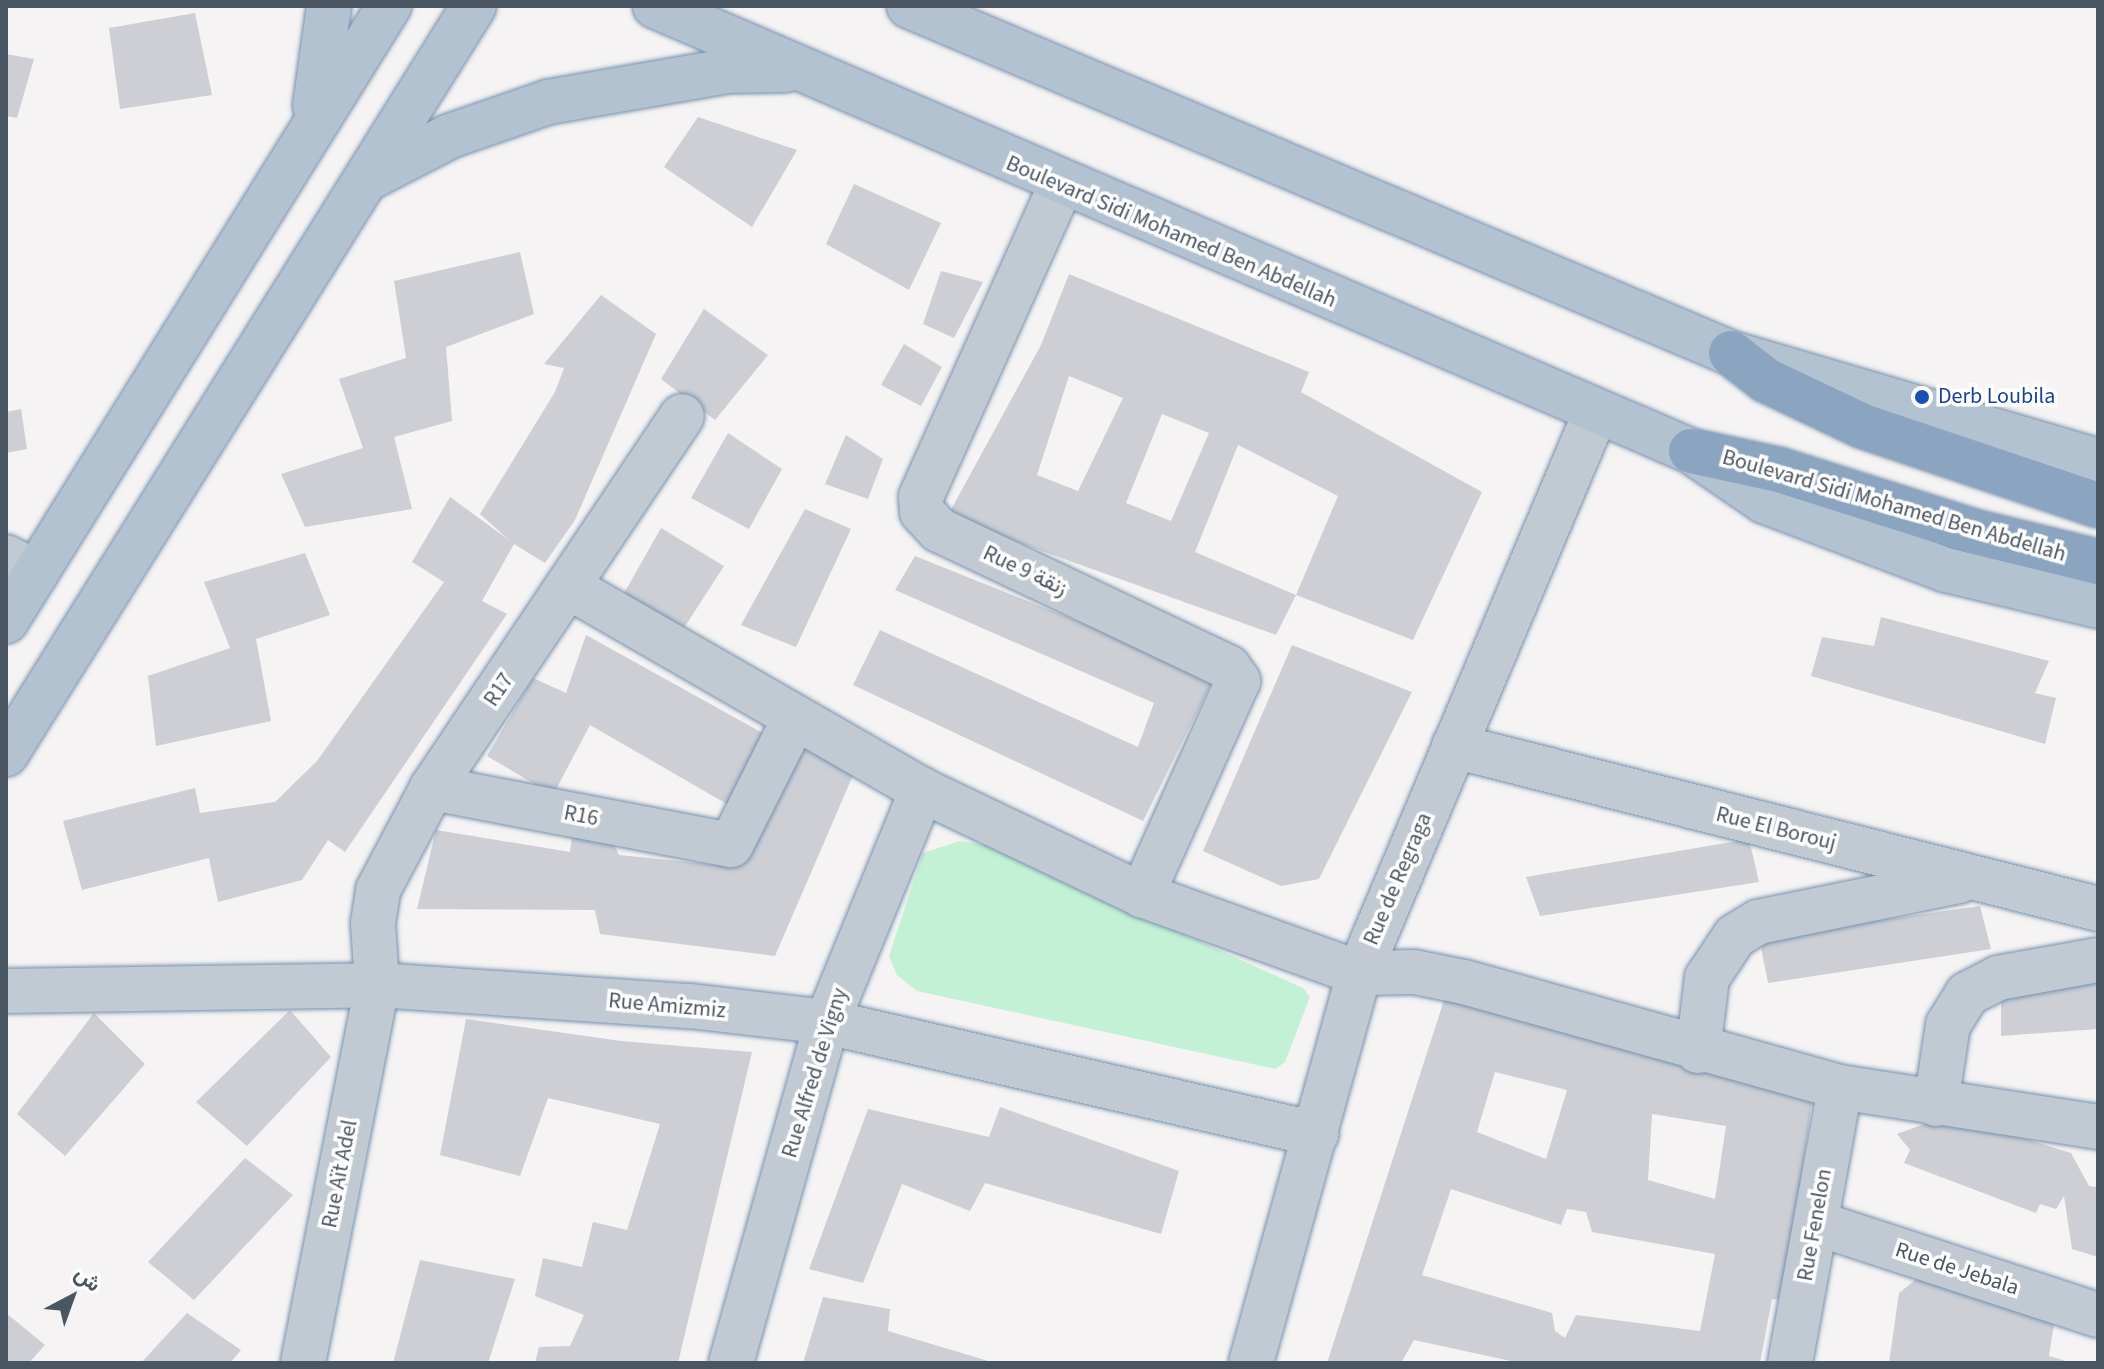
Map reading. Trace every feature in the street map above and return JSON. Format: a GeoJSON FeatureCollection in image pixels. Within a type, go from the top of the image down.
{"type":"FeatureCollection","features":[{"type":"Feature","properties":{"kind":"highway"},"geometry":{"type":"LineString","coordinates":[[1731,353],[1766,380],[1863,426],[2098,505]]}},
{"type":"Feature","properties":{"kind":"highway","name":"Boulevard Sidi Mohamed Ben Abdellah"},"geometry":{"type":"LineString","coordinates":[[1691,451],[1779,470],[1971,531],[2098,562]]}},
{"type":"Feature","properties":{"kind":"main road"},"geometry":{"type":"LineString","coordinates":[[310,132],[329,6]]}},
{"type":"Feature","properties":{"kind":"main road"},"geometry":{"type":"LineString","coordinates":[[6,621],[21,565],[310,132],[389,6]]}},
{"type":"Feature","properties":{"kind":"main road"},"geometry":{"type":"LineString","coordinates":[[6,754],[474,6]]}},
{"type":"Feature","properties":{"kind":"main road","name":"Boulevard Sidi Mohamed Ben Abdellah"},"geometry":{"type":"LineString","coordinates":[[655,6],[1061,185],[1595,414],[1691,451],[1730,482],[1764,501],[1895,553],[2098,606]]}},
{"type":"Feature","properties":{"kind":"main road"},"geometry":{"type":"LineString","coordinates":[[909,6],[1731,353],[2098,461]]}},
{"type":"Feature","properties":{"kind":"main road"},"geometry":{"type":"LineString","coordinates":[[369,178],[450,136],[548,102],[727,71],[799,70]]}},
{"type":"Feature","properties":{"kind":"street","name":"Rue 9 زنقة"},"geometry":{"type":"LineString","coordinates":[[1061,185],[921,497],[922,512],[939,530],[1229,668],[1238,681],[1142,895]]}},
{"type":"Feature","properties":{"kind":"street","name":"Rue de Regraga"},"geometry":{"type":"LineString","coordinates":[[1251,1363],[1359,973],[1595,414]]}},
{"type":"Feature","properties":{"kind":"street","name":"R17"},"geometry":{"type":"LineString","coordinates":[[377,985],[373,923],[378,890],[432,788],[682,416]]}},
{"type":"Feature","properties":{"kind":"street"},"geometry":{"type":"LineString","coordinates":[[569,587],[922,790],[1142,895],[1359,973],[1414,972],[1464,982],[1698,1051],[1840,1087],[2098,1127]]}},
{"type":"Feature","properties":{"kind":"street","name":"R16"},"geometry":{"type":"LineString","coordinates":[[432,788],[731,845],[795,718]]}},
{"type":"Feature","properties":{"kind":"street","name":"Rue El Borouj"},"geometry":{"type":"LineString","coordinates":[[1454,746],[2098,909]]}},
{"type":"Feature","properties":{"kind":"street","name":"Rue Alfred de Vigny"},"geometry":{"type":"LineString","coordinates":[[731,1363],[827,1022],[922,790]]}},
{"type":"Feature","properties":{"kind":"street"},"geometry":{"type":"LineString","coordinates":[[1698,1051],[1707,978],[1735,936],[1758,922],[1970,879]]}},
{"type":"Feature","properties":{"kind":"street"},"geometry":{"type":"LineString","coordinates":[[1936,1104],[1948,1025],[1967,994],[1998,978],[2098,960]]}},
{"type":"Feature","properties":{"kind":"street","name":"Rue Amizmiz"},"geometry":{"type":"LineString","coordinates":[[6,991],[377,985],[689,1006],[827,1022],[1316,1134]]}},
{"type":"Feature","properties":{"kind":"street","name":"Rue Aït Adel"},"geometry":{"type":"LineString","coordinates":[[303,1363],[377,985]]}},
{"type":"Feature","properties":{"kind":"street","name":"Rue Fenelon"},"geometry":{"type":"LineString","coordinates":[[1790,1363],[1840,1087]]}},
{"type":"Feature","properties":{"kind":"street","name":"Rue de Jebala"},"geometry":{"type":"LineString","coordinates":[[1816,1223],[2098,1315]]}},
{"type":"Feature","properties":{"kind":"green space"},"geometry":{"type":"Polygon","coordinates":[[[960,841],[986,845],[1303,988],[1310,997],[1285,1062],[1275,1069],[917,991],[897,975],[889,956],[923,853],[960,841]]]}},
{"type":"Feature","properties":{"kind":"building"},"geometry":{"type":"Polygon","coordinates":[[[195,13],[212,95],[120,109],[109,28],[195,13]]]}},
{"type":"Feature","properties":{"kind":"building"},"geometry":{"type":"Polygon","coordinates":[[[6,54],[34,59],[17,118],[6,116],[6,54]]]}},
{"type":"Feature","properties":{"kind":"building"},"geometry":{"type":"Polygon","coordinates":[[[698,117],[797,150],[752,227],[664,167],[698,117]]]}},
{"type":"Feature","properties":{"kind":"building"},"geometry":{"type":"Polygon","coordinates":[[[854,184],[941,223],[909,290],[826,244],[854,184]]]}},
{"type":"Feature","properties":{"kind":"building"},"geometry":{"type":"Polygon","coordinates":[[[520,252],[534,314],[446,347],[452,421],[394,437],[412,509],[305,527],[281,474],[363,448],[339,379],[406,358],[394,281],[520,252]]]}},
{"type":"Feature","properties":{"kind":"building"},"geometry":{"type":"Polygon","coordinates":[[[941,271],[983,282],[954,338],[923,324],[941,271]]]}},
{"type":"Feature","properties":{"kind":"building"},"geometry":{"type":"Polygon","coordinates":[[[1069,274],[1309,372],[1301,392],[1482,492],[1413,640],[1296,595],[1276,635],[947,517],[1041,345],[1069,274]],[[1069,376],[1037,475],[1078,491],[1123,398],[1069,376]],[[1162,414],[1126,503],[1171,521],[1209,433],[1162,414]],[[1238,445],[1195,552],[1296,595],[1338,496],[1238,445]]]}},
{"type":"Feature","properties":{"kind":"building"},"geometry":{"type":"Polygon","coordinates":[[[601,295],[656,334],[575,520],[545,563],[514,544],[482,601],[507,614],[345,852],[328,840],[302,880],[218,902],[209,858],[82,890],[63,821],[195,788],[200,813],[275,802],[317,761],[444,582],[412,562],[450,497],[509,540],[480,514],[555,392],[564,368],[544,364],[601,295]]]}},
{"type":"Feature","properties":{"kind":"building"},"geometry":{"type":"Polygon","coordinates":[[[704,309],[768,355],[715,420],[661,379],[704,309]]]}},
{"type":"Feature","properties":{"kind":"building"},"geometry":{"type":"Polygon","coordinates":[[[904,344],[942,367],[921,406],[881,385],[904,344]]]}},
{"type":"Feature","properties":{"kind":"building"},"geometry":{"type":"Polygon","coordinates":[[[21,409],[27,449],[6,453],[6,412],[21,409]]]}},
{"type":"Feature","properties":{"kind":"building"},"geometry":{"type":"Polygon","coordinates":[[[728,433],[782,469],[749,529],[691,498],[728,433]]]}},
{"type":"Feature","properties":{"kind":"building"},"geometry":{"type":"Polygon","coordinates":[[[846,435],[883,459],[868,499],[825,484],[846,435]]]}},
{"type":"Feature","properties":{"kind":"building"},"geometry":{"type":"Polygon","coordinates":[[[805,509],[851,529],[796,647],[741,625],[805,509]]]}},
{"type":"Feature","properties":{"kind":"building"},"geometry":{"type":"Polygon","coordinates":[[[661,528],[724,566],[682,631],[623,595],[661,528]]]}},
{"type":"Feature","properties":{"kind":"building"},"geometry":{"type":"Polygon","coordinates":[[[305,553],[330,615],[256,639],[271,721],[156,746],[148,676],[230,648],[204,582],[305,553]]]}},
{"type":"Feature","properties":{"kind":"building"},"geometry":{"type":"Polygon","coordinates":[[[915,556],[1215,676],[1143,821],[853,685],[880,630],[1138,747],[1154,703],[895,590],[915,556]]]}},
{"type":"Feature","properties":{"kind":"building"},"geometry":{"type":"Polygon","coordinates":[[[1881,617],[2049,661],[2035,693],[2056,698],[2045,744],[1811,676],[1822,637],[1874,646],[1881,617]]]}},
{"type":"Feature","properties":{"kind":"building"},"geometry":{"type":"Polygon","coordinates":[[[586,635],[779,742],[739,811],[590,725],[553,795],[487,756],[533,678],[566,693],[586,635]]]}},
{"type":"Feature","properties":{"kind":"building"},"geometry":{"type":"Polygon","coordinates":[[[1292,645],[1412,692],[1319,879],[1281,886],[1203,851],[1292,645]]]}},
{"type":"Feature","properties":{"kind":"building"},"geometry":{"type":"Polygon","coordinates":[[[798,745],[854,773],[775,956],[600,934],[595,910],[417,909],[436,830],[570,852],[573,827],[608,832],[619,855],[738,867],[798,745]]]}},
{"type":"Feature","properties":{"kind":"building"},"geometry":{"type":"Polygon","coordinates":[[[1749,839],[1759,882],[1540,916],[1526,877],[1749,839]]]}},
{"type":"Feature","properties":{"kind":"building"},"geometry":{"type":"Polygon","coordinates":[[[1980,906],[1991,949],[1768,983],[1759,937],[1980,906]]]}},
{"type":"Feature","properties":{"kind":"building"},"geometry":{"type":"Polygon","coordinates":[[[2098,983],[2098,1029],[2001,1036],[2001,992],[2098,983]]]}},
{"type":"Feature","properties":{"kind":"building"},"geometry":{"type":"Polygon","coordinates":[[[1445,997],[1812,1101],[1784,1300],[1772,1299],[1760,1363],[1520,1363],[1414,1340],[1401,1363],[1327,1363],[1445,997]],[[1495,1072],[1477,1132],[1546,1159],[1567,1090],[1495,1072]],[[1652,1114],[1648,1180],[1715,1199],[1726,1126],[1652,1114]],[[1451,1189],[1422,1275],[1552,1313],[1555,1331],[1565,1338],[1576,1315],[1700,1331],[1715,1254],[1592,1232],[1586,1212],[1567,1209],[1561,1225],[1451,1189]]]}},
{"type":"Feature","properties":{"kind":"building"},"geometry":{"type":"Polygon","coordinates":[[[290,1010],[331,1057],[247,1146],[196,1102],[290,1010]]]}},
{"type":"Feature","properties":{"kind":"building"},"geometry":{"type":"Polygon","coordinates":[[[94,1013],[145,1064],[65,1156],[17,1114],[94,1013]]]}},
{"type":"Feature","properties":{"kind":"building"},"geometry":{"type":"Polygon","coordinates":[[[466,1019],[621,1041],[752,1052],[678,1363],[535,1363],[539,1347],[570,1346],[584,1315],[535,1296],[543,1258],[582,1267],[593,1222],[627,1230],[660,1124],[548,1098],[520,1176],[440,1155],[466,1019]]]}},
{"type":"Feature","properties":{"kind":"building"},"geometry":{"type":"Polygon","coordinates":[[[1000,1107],[1179,1171],[1161,1234],[985,1183],[970,1211],[902,1184],[863,1283],[809,1269],[868,1109],[989,1137],[1000,1107]]]}},
{"type":"Feature","properties":{"kind":"building"},"geometry":{"type":"Polygon","coordinates":[[[1949,1115],[2071,1153],[2089,1186],[2098,1187],[2098,1257],[2072,1249],[2064,1196],[2056,1209],[2040,1204],[2036,1213],[1904,1163],[1910,1150],[1897,1134],[1949,1115]]]}},
{"type":"Feature","properties":{"kind":"building"},"geometry":{"type":"Polygon","coordinates":[[[245,1158],[293,1195],[194,1300],[148,1262],[245,1158]]]}},
{"type":"Feature","properties":{"kind":"building"},"geometry":{"type":"Polygon","coordinates":[[[420,1260],[515,1279],[488,1363],[393,1363],[420,1260]]]}},
{"type":"Feature","properties":{"kind":"building"},"geometry":{"type":"Polygon","coordinates":[[[1919,1277],[2026,1310],[2054,1324],[2049,1356],[2072,1363],[1889,1363],[1899,1293],[1919,1277]]]}},
{"type":"Feature","properties":{"kind":"building"},"geometry":{"type":"Polygon","coordinates":[[[823,1297],[890,1309],[888,1331],[995,1363],[803,1363],[823,1297]]]}},
{"type":"Feature","properties":{"kind":"building"},"geometry":{"type":"Polygon","coordinates":[[[6,1313],[45,1345],[29,1363],[6,1363],[6,1313]]]}},
{"type":"Feature","properties":{"kind":"building"},"geometry":{"type":"Polygon","coordinates":[[[187,1313],[241,1350],[230,1363],[141,1363],[187,1313]]]}},
{"type":"Feature","properties":{"kind":"place","name":"Derb Loubila"},"geometry":{"type":"Point","coordinates":[1922,397]}}]}
